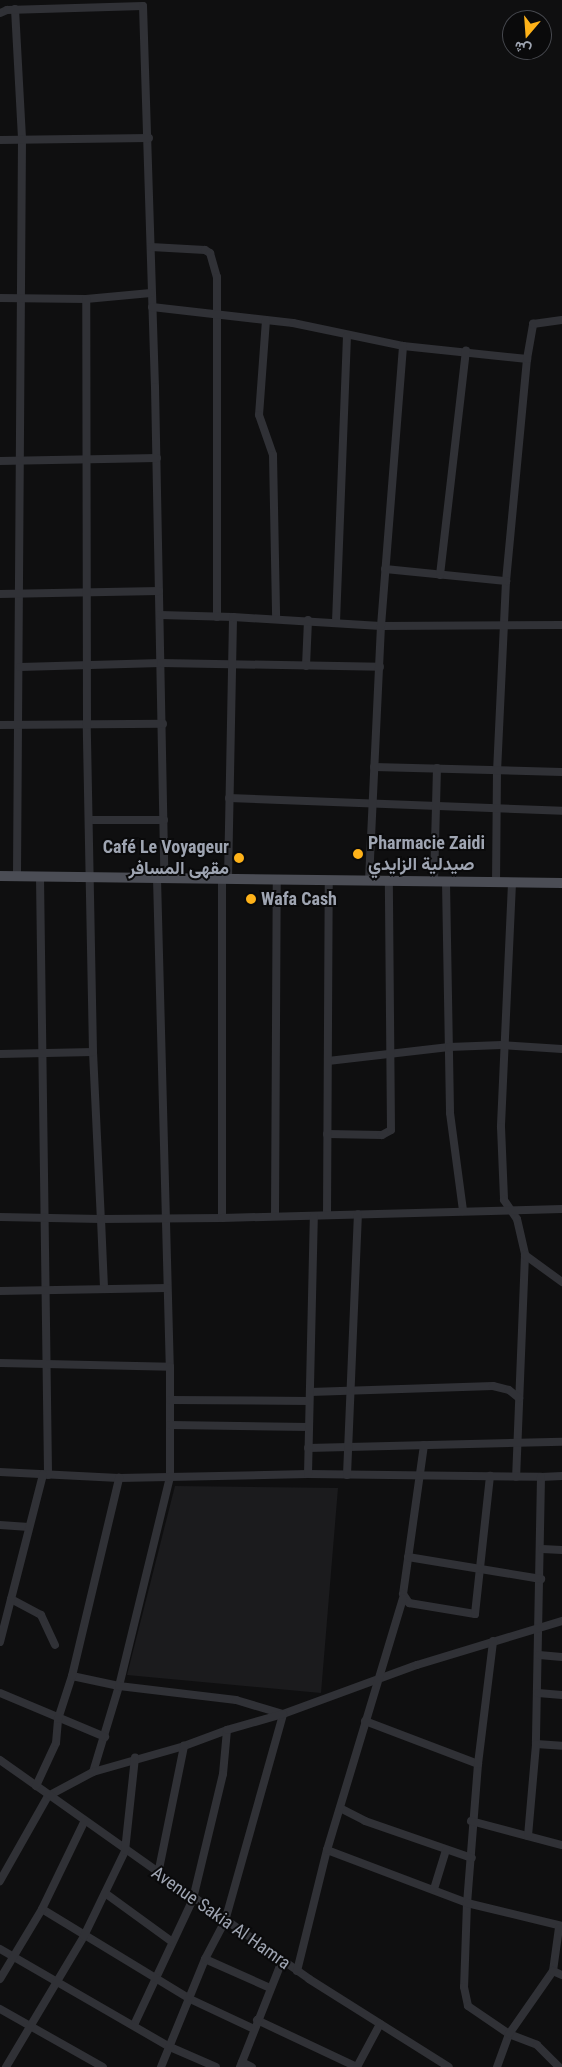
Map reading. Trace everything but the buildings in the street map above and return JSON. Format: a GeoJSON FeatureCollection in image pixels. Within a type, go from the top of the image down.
{"type":"FeatureCollection","features":[{"type":"Feature","properties":{"kind":"main road"},"geometry":{"type":"LineString","coordinates":[[0,876],[562,883]]}},
{"type":"Feature","properties":{"kind":"street"},"geometry":{"type":"LineString","coordinates":[[0,13],[16,10],[143,3],[160,591],[164,820],[161,878],[164,1217],[170,1367],[170,1477],[105,1737],[93,1772]]}},
{"type":"Feature","properties":{"kind":"street"},"geometry":{"type":"LineString","coordinates":[[16,10],[22,140],[22,298],[18,461],[20,667],[18,876]]}},
{"type":"Feature","properties":{"kind":"street"},"geometry":{"type":"LineString","coordinates":[[0,140],[148,138]]}},
{"type":"Feature","properties":{"kind":"street"},"geometry":{"type":"LineString","coordinates":[[151,247],[200,248],[210,253],[218,284],[220,315],[218,617]]}},
{"type":"Feature","properties":{"kind":"street"},"geometry":{"type":"LineString","coordinates":[[0,298],[86,300],[151,293]]}},
{"type":"Feature","properties":{"kind":"street"},"geometry":{"type":"LineString","coordinates":[[86,300],[89,666],[87,725],[93,1052],[104,1288]]}},
{"type":"Feature","properties":{"kind":"street"},"geometry":{"type":"LineString","coordinates":[[152,307],[293,323],[347,336],[403,346],[466,351],[527,359]]}},
{"type":"Feature","properties":{"kind":"street"},"geometry":{"type":"LineString","coordinates":[[266,320],[259,415],[273,455],[276,618]]}},
{"type":"Feature","properties":{"kind":"street"},"geometry":{"type":"LineString","coordinates":[[496,883],[497,770],[506,581],[527,359],[533,324],[562,320]]}},
{"type":"Feature","properties":{"kind":"street"},"geometry":{"type":"LineString","coordinates":[[336,622],[347,336]]}},
{"type":"Feature","properties":{"kind":"street"},"geometry":{"type":"LineString","coordinates":[[369,880],[381,626],[403,346]]}},
{"type":"Feature","properties":{"kind":"street"},"geometry":{"type":"LineString","coordinates":[[440,575],[466,351]]}},
{"type":"Feature","properties":{"kind":"street"},"geometry":{"type":"LineString","coordinates":[[0,461],[156,458]]}},
{"type":"Feature","properties":{"kind":"street"},"geometry":{"type":"LineString","coordinates":[[385,569],[506,581]]}},
{"type":"Feature","properties":{"kind":"street"},"geometry":{"type":"LineString","coordinates":[[0,594],[160,591]]}},
{"type":"Feature","properties":{"kind":"street"},"geometry":{"type":"LineString","coordinates":[[160,615],[276,618],[381,626],[562,625]]}},
{"type":"Feature","properties":{"kind":"street"},"geometry":{"type":"LineString","coordinates":[[222,1218],[225,879],[234,664],[233,617]]}},
{"type":"Feature","properties":{"kind":"street"},"geometry":{"type":"LineString","coordinates":[[306,666],[308,620]]}},
{"type":"Feature","properties":{"kind":"street"},"geometry":{"type":"LineString","coordinates":[[20,667],[161,664],[380,667]]}},
{"type":"Feature","properties":{"kind":"street"},"geometry":{"type":"LineString","coordinates":[[0,725],[162,724]]}},
{"type":"Feature","properties":{"kind":"street"},"geometry":{"type":"LineString","coordinates":[[374,767],[562,772]]}},
{"type":"Feature","properties":{"kind":"street"},"geometry":{"type":"LineString","coordinates":[[434,882],[437,768]]}},
{"type":"Feature","properties":{"kind":"street"},"geometry":{"type":"LineString","coordinates":[[229,798],[562,811]]}},
{"type":"Feature","properties":{"kind":"street"},"geometry":{"type":"LineString","coordinates":[[89,820],[164,820]]}},
{"type":"Feature","properties":{"kind":"street"},"geometry":{"type":"LineString","coordinates":[[0,1642],[29,1526],[45,1474],[45,1218],[41,1054],[40,877]]}},
{"type":"Feature","properties":{"kind":"street"},"geometry":{"type":"LineString","coordinates":[[275,1216],[277,880]]}},
{"type":"Feature","properties":{"kind":"street"},"geometry":{"type":"LineString","coordinates":[[327,1214],[329,880]]}},
{"type":"Feature","properties":{"kind":"street"},"geometry":{"type":"LineString","coordinates":[[327,1134],[388,1133],[392,1122],[389,881]]}},
{"type":"Feature","properties":{"kind":"street"},"geometry":{"type":"LineString","coordinates":[[446,882],[450,1113],[463,1211]]}},
{"type":"Feature","properties":{"kind":"street"},"geometry":{"type":"LineString","coordinates":[[512,883],[502,1045],[504,1191],[510,1210],[517,1219],[525,1255],[516,1477]]}},
{"type":"Feature","properties":{"kind":"street"},"geometry":{"type":"LineString","coordinates":[[328,1062],[449,1047],[502,1045],[562,1049]]}},
{"type":"Feature","properties":{"kind":"street"},"geometry":{"type":"LineString","coordinates":[[0,1054],[93,1052]]}},
{"type":"Feature","properties":{"kind":"street"},"geometry":{"type":"LineString","coordinates":[[0,1217],[101,1219],[222,1218],[562,1209]]}},
{"type":"Feature","properties":{"kind":"street"},"geometry":{"type":"LineString","coordinates":[[347,1475],[358,1214]]}},
{"type":"Feature","properties":{"kind":"street"},"geometry":{"type":"LineString","coordinates":[[308,1474],[314,1216]]}},
{"type":"Feature","properties":{"kind":"street"},"geometry":{"type":"LineString","coordinates":[[525,1255],[562,1282]]}},
{"type":"Feature","properties":{"kind":"street"},"geometry":{"type":"LineString","coordinates":[[0,1291],[167,1288]]}},
{"type":"Feature","properties":{"kind":"street"},"geometry":{"type":"LineString","coordinates":[[0,1363],[170,1367]]}},
{"type":"Feature","properties":{"kind":"street"},"geometry":{"type":"LineString","coordinates":[[170,1400],[310,1397],[350,1392],[493,1386],[504,1388],[519,1398]]}},
{"type":"Feature","properties":{"kind":"street"},"geometry":{"type":"LineString","coordinates":[[170,1425],[309,1426]]}},
{"type":"Feature","properties":{"kind":"street"},"geometry":{"type":"LineString","coordinates":[[308,1448],[562,1442]]}},
{"type":"Feature","properties":{"kind":"street"},"geometry":{"type":"LineString","coordinates":[[297,1971],[327,1850],[365,1721],[381,1678],[403,1598],[424,1445]]}},
{"type":"Feature","properties":{"kind":"street"},"geometry":{"type":"LineString","coordinates":[[0,1472],[119,1478],[308,1474],[562,1476]]}},
{"type":"Feature","properties":{"kind":"street"},"geometry":{"type":"LineString","coordinates":[[403,1598],[409,1603],[475,1614],[490,1476]]}},
{"type":"Feature","properties":{"kind":"street"},"geometry":{"type":"LineString","coordinates":[[528,1836],[536,1744],[538,1692],[542,1549],[541,1477]]}},
{"type":"Feature","properties":{"kind":"street"},"geometry":{"type":"LineString","coordinates":[[36,1786],[56,1743],[58,1719],[72,1676],[119,1478]]}},
{"type":"Feature","properties":{"kind":"street"},"geometry":{"type":"LineString","coordinates":[[0,1525],[29,1526]]}},
{"type":"Feature","properties":{"kind":"street"},"geometry":{"type":"LineString","coordinates":[[542,1549],[562,1550]]}},
{"type":"Feature","properties":{"kind":"street"},"geometry":{"type":"LineString","coordinates":[[408,1557],[541,1579]]}},
{"type":"Feature","properties":{"kind":"street"},"geometry":{"type":"LineString","coordinates":[[11,1599],[41,1615],[55,1645]]}},
{"type":"Feature","properties":{"kind":"street"},"geometry":{"type":"LineString","coordinates":[[1,1876],[48,1796],[93,1772],[135,1758],[184,1746],[227,1730],[283,1714],[381,1678],[493,1641],[562,1621]]}},
{"type":"Feature","properties":{"kind":"street"},"geometry":{"type":"LineString","coordinates":[[493,1641],[471,1821],[472,1858],[467,1902],[464,1987],[468,2006],[509,2034],[537,2045],[559,2067]]}},
{"type":"Feature","properties":{"kind":"street"},"geometry":{"type":"LineString","coordinates":[[539,1655],[562,1657]]}},
{"type":"Feature","properties":{"kind":"street"},"geometry":{"type":"LineString","coordinates":[[72,1676],[118,1686],[236,1700],[283,1714]]}},
{"type":"Feature","properties":{"kind":"street"},"geometry":{"type":"LineString","coordinates":[[538,1692],[562,1695]]}},
{"type":"Feature","properties":{"kind":"street"},"geometry":{"type":"LineString","coordinates":[[0,1693],[58,1719],[105,1737]]}},
{"type":"Feature","properties":{"kind":"street"},"geometry":{"type":"LineString","coordinates":[[160,2067],[170,2048],[205,1959],[225,1921],[283,1714]]}},
{"type":"Feature","properties":{"kind":"street"},"geometry":{"type":"LineString","coordinates":[[365,1721],[478,1764]]}},
{"type":"Feature","properties":{"kind":"street"},"geometry":{"type":"LineString","coordinates":[[134,2025],[171,1941],[193,1899],[223,1774],[227,1730]]}},
{"type":"Feature","properties":{"kind":"street"},"geometry":{"type":"LineString","coordinates":[[536,1744],[562,1746]]}},
{"type":"Feature","properties":{"kind":"street"},"geometry":{"type":"LineString","coordinates":[[158,1874],[184,1746]]}},
{"type":"Feature","properties":{"kind":"street"},"geometry":{"type":"LineString","coordinates":[[6,2067],[84,1936],[125,1851],[135,1758]]}},
{"type":"Feature","properties":{"kind":"street","name":"Avenue Sakia Al Hamra"},"geometry":{"type":"LineString","coordinates":[[0,1760],[84,1822],[282,1961],[450,2067]]}},
{"type":"Feature","properties":{"kind":"street"},"geometry":{"type":"LineString","coordinates":[[340,1808],[365,1821],[472,1858]]}},
{"type":"Feature","properties":{"kind":"street"},"geometry":{"type":"LineString","coordinates":[[471,1821],[562,1845]]}},
{"type":"Feature","properties":{"kind":"street"},"geometry":{"type":"LineString","coordinates":[[0,1979],[42,1909],[84,1822]]}},
{"type":"Feature","properties":{"kind":"street"},"geometry":{"type":"LineString","coordinates":[[327,1850],[467,1902],[560,1927],[553,1971],[509,2034],[497,2067]]}},
{"type":"Feature","properties":{"kind":"street"},"geometry":{"type":"LineString","coordinates":[[434,1889],[446,1850]]}},
{"type":"Feature","properties":{"kind":"street"},"geometry":{"type":"LineString","coordinates":[[105,1893],[171,1941]]}},
{"type":"Feature","properties":{"kind":"street"},"geometry":{"type":"LineString","coordinates":[[42,1909],[84,1936],[156,1976],[190,1999],[254,2029]]}},
{"type":"Feature","properties":{"kind":"street"},"geometry":{"type":"LineString","coordinates":[[0,1949],[134,2025],[170,2048],[203,2064],[216,2067]]}},
{"type":"Feature","properties":{"kind":"street"},"geometry":{"type":"LineString","coordinates":[[205,1959],[270,1988]]}},
{"type":"Feature","properties":{"kind":"street"},"geometry":{"type":"LineString","coordinates":[[252,2067],[241,2065],[257,2020],[282,1961]]}},
{"type":"Feature","properties":{"kind":"street"},"geometry":{"type":"LineString","coordinates":[[553,1971],[562,1974]]}},
{"type":"Feature","properties":{"kind":"street"},"geometry":{"type":"LineString","coordinates":[[0,2010],[103,2067]]}},
{"type":"Feature","properties":{"kind":"street"},"geometry":{"type":"LineString","coordinates":[[257,2020],[357,2067],[380,2024]]}},
{"type":"Feature","properties":{"kind":"shaded area"},"geometry":{"type":"Polygon","coordinates":[[[175,1486],[338,1488],[321,1693],[127,1675],[175,1486]]]}},
{"type":"Feature","properties":{"kind":"place","name":"Pharmacie Zaidi صيدلية الزايدي"},"geometry":{"type":"Point","coordinates":[358,854]}},
{"type":"Feature","properties":{"kind":"place","name":"Café Le Voyageur مقهى المسافر"},"geometry":{"type":"Point","coordinates":[239,858]}},
{"type":"Feature","properties":{"kind":"place","name":"Wafa Cash"},"geometry":{"type":"Point","coordinates":[251,899]}}]}
